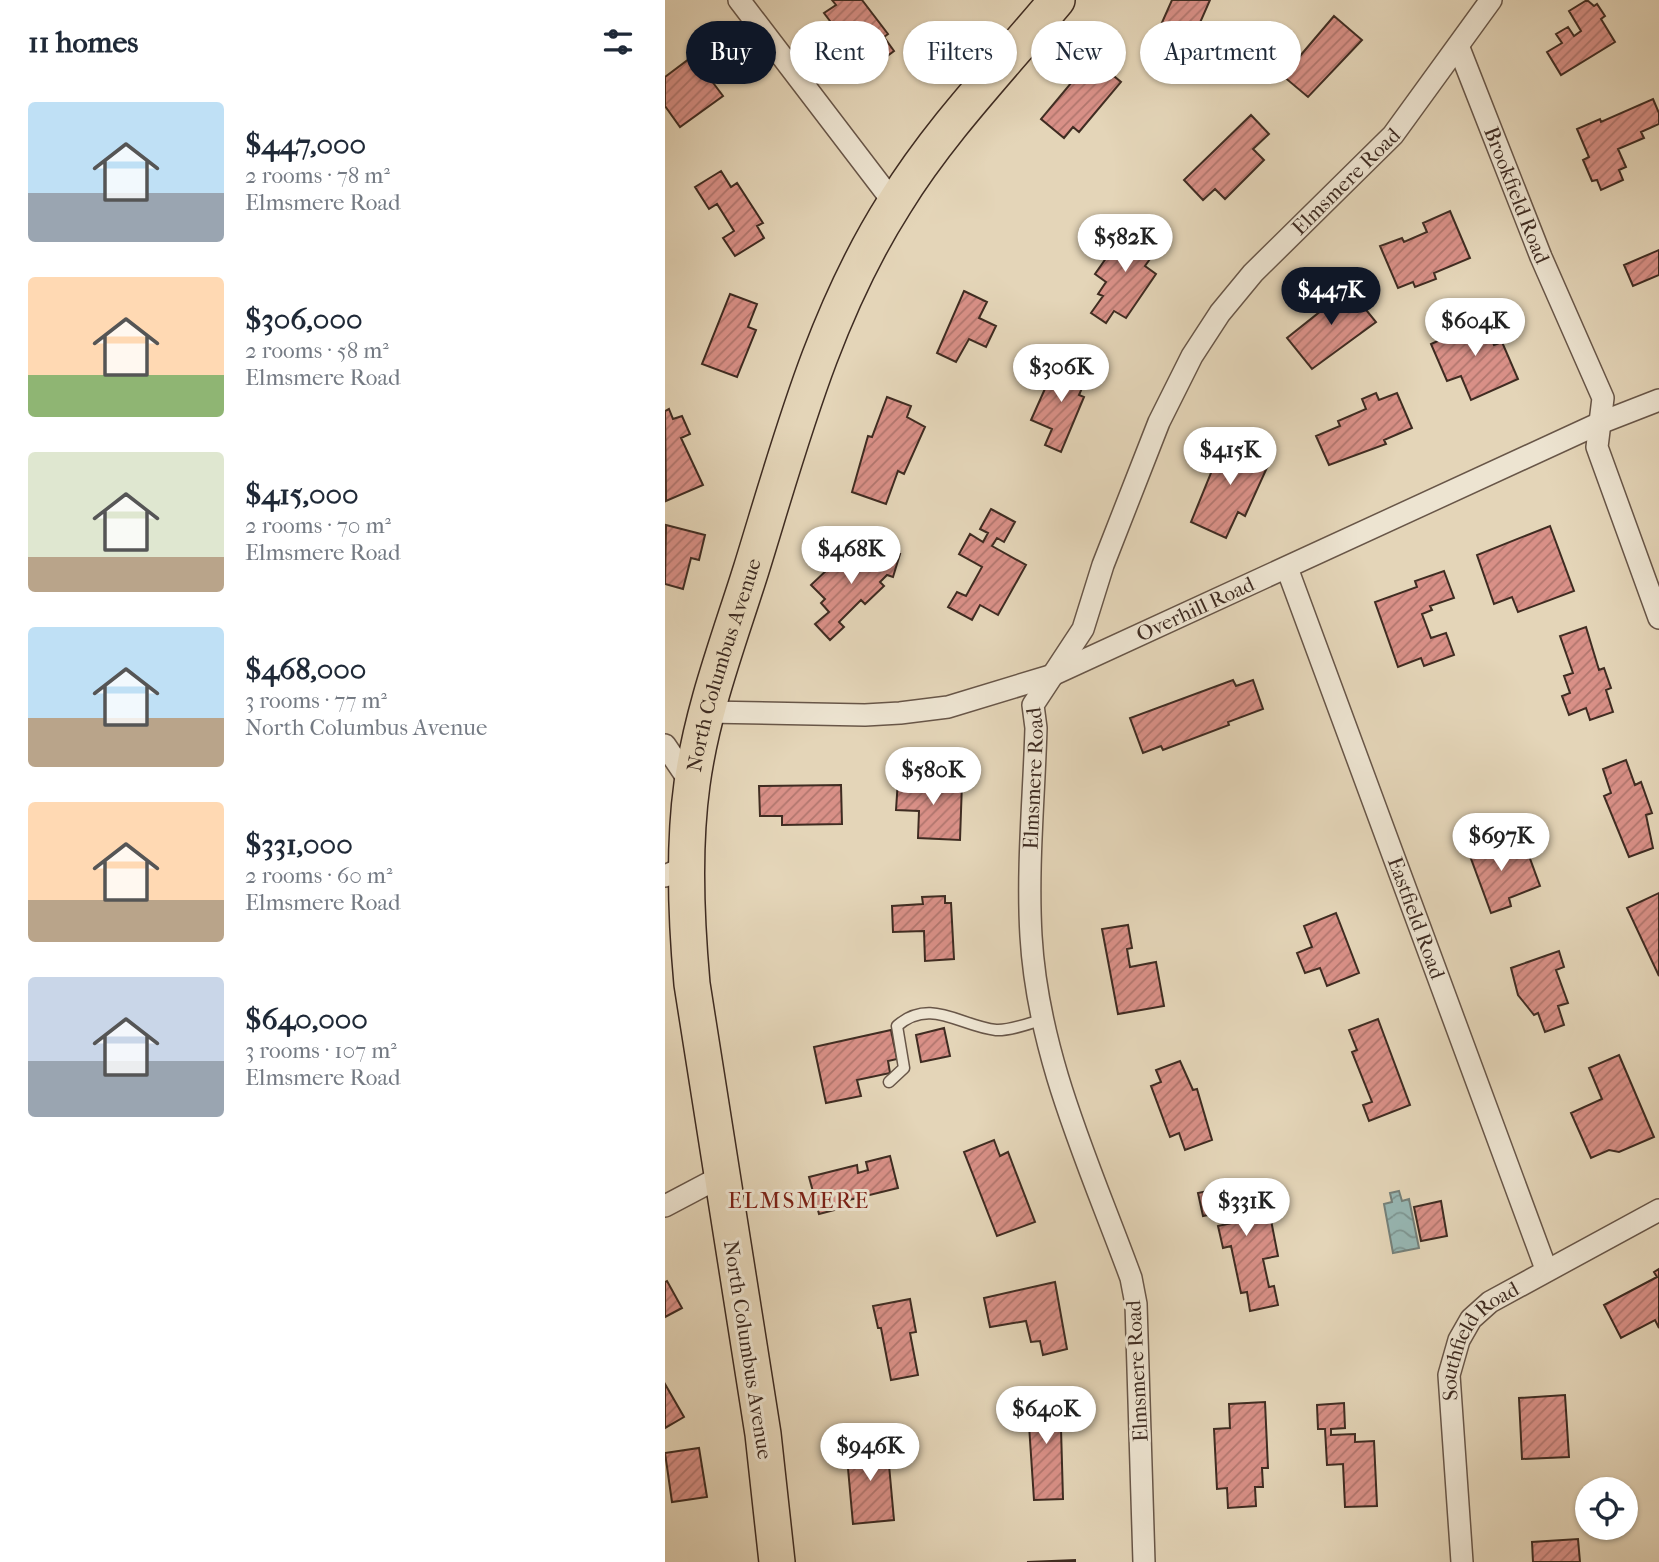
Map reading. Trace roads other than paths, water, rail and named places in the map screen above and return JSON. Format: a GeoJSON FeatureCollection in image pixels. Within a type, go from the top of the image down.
{"type":"FeatureCollection","features":[{"type":"Feature","properties":{"kind":"main road","name":"North Columbus Avenue"},"geometry":{"type":"LineString","coordinates":[[777,1562],[763,1434],[720,1177],[692,984],[687,923],[676,871],[706,712],[815,368],[839,305],[894,203],[1057,0]]}},
{"type":"Feature","properties":{"kind":"street"},"geometry":{"type":"LineString","coordinates":[[739,0],[894,203]]}},
{"type":"Feature","properties":{"kind":"street","name":"Elmsmere Road"},"geometry":{"type":"LineString","coordinates":[[1144,1562],[1136,1304],[1127,1267],[1070,1123],[1044,1019],[1031,938],[1030,862],[1035,749],[1033,705],[1083,629],[1103,565],[1159,422],[1192,356],[1220,313],[1253,273],[1393,135],[1459,48],[1491,0]]}},
{"type":"Feature","properties":{"kind":"street","name":"Brookfield Road"},"geometry":{"type":"LineString","coordinates":[[1459,48],[1541,257],[1603,398],[1597,447],[1659,618]]}},
{"type":"Feature","properties":{"kind":"street","name":"Overhill Road"},"geometry":{"type":"LineString","coordinates":[[706,712],[865,715],[900,713],[948,707],[1050,676],[1600,423],[1659,400]]}},
{"type":"Feature","properties":{"kind":"street","name":"Eastfield Road"},"geometry":{"type":"LineString","coordinates":[[1287,568],[1546,1269]]}},
{"type":"Feature","properties":{"kind":"street"},"geometry":{"type":"LineString","coordinates":[[665,745],[692,785]]}},
{"type":"Feature","properties":{"kind":"street"},"geometry":{"type":"LineString","coordinates":[[665,1206],[720,1177]]}},
{"type":"Feature","properties":{"kind":"street","name":"Southfield Road"},"geometry":{"type":"LineString","coordinates":[[1462,1562],[1449,1375],[1453,1354],[1471,1319],[1490,1302],[1546,1269],[1659,1210]]}},
{"type":"Feature","properties":{"kind":"lane"},"geometry":{"type":"LineString","coordinates":[[889,1082],[904,1068],[897,1026],[906,1018],[934,1012],[999,1030],[1044,1019]]}},
{"type":"Feature","properties":{"kind":"water"},"geometry":{"type":"Polygon","coordinates":[[[1399,1191],[1402,1201],[1409,1199],[1419,1248],[1393,1253],[1384,1204],[1392,1202],[1390,1193],[1399,1191]]]}},
{"type":"Feature","properties":{"kind":"district","name":"ELMSMERE"},"geometry":{"type":"Point","coordinates":[799,1200]}}]}
